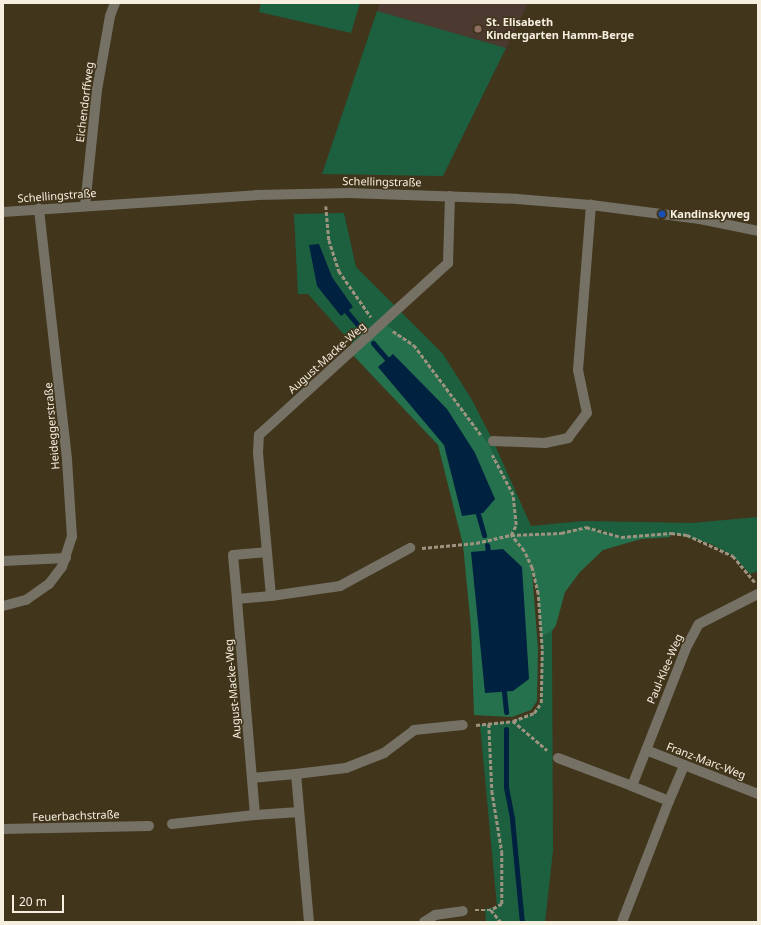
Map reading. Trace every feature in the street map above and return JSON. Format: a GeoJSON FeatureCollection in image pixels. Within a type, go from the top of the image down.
{"type":"FeatureCollection","features":[{"type":"Feature","properties":{"kind":"street","name":"Eichendorffweg"},"geometry":{"type":"LineString","coordinates":[[85,206],[97,90],[110,16],[115,3]]}},
{"type":"Feature","properties":{"kind":"street","name":"Schellingstraße"},"geometry":{"type":"LineString","coordinates":[[3,212],[256,195],[327,193],[450,196],[591,206],[700,219],[758,231]]}},
{"type":"Feature","properties":{"kind":"street","name":"August-Macke-Weg"},"geometry":{"type":"LineString","coordinates":[[271,596],[258,453],[260,435],[448,263],[450,196]]}},
{"type":"Feature","properties":{"kind":"street"},"geometry":{"type":"LineString","coordinates":[[490,444],[545,442],[568,438],[587,413],[578,370],[591,206]]}},
{"type":"Feature","properties":{"kind":"street","name":"Heideggerstraße"},"geometry":{"type":"LineString","coordinates":[[3,606],[26,600],[38,593],[56,576],[66,558],[72,537],[67,459],[40,210]]}},
{"type":"Feature","properties":{"kind":"street"},"geometry":{"type":"LineString","coordinates":[[237,599],[271,596],[340,586],[410,548]]}},
{"type":"Feature","properties":{"kind":"street","name":"August-Macke-Weg"},"geometry":{"type":"LineString","coordinates":[[255,816],[233,556],[266,552]]}},
{"type":"Feature","properties":{"kind":"street"},"geometry":{"type":"LineString","coordinates":[[3,562],[66,558]]}},
{"type":"Feature","properties":{"kind":"street","name":"Paul-Klee-Weg"},"geometry":{"type":"LineString","coordinates":[[632,786],[686,648],[699,624],[758,594]]}},
{"type":"Feature","properties":{"kind":"street"},"geometry":{"type":"LineString","coordinates":[[252,778],[346,768],[384,753],[414,730],[463,725]]}},
{"type":"Feature","properties":{"kind":"street","name":"Franz-Marc-Weg"},"geometry":{"type":"LineString","coordinates":[[646,750],[758,794]]}},
{"type":"Feature","properties":{"kind":"street"},"geometry":{"type":"LineString","coordinates":[[558,758],[669,801]]}},
{"type":"Feature","properties":{"kind":"street"},"geometry":{"type":"LineString","coordinates":[[622,922],[684,765]]}},
{"type":"Feature","properties":{"kind":"street"},"geometry":{"type":"LineString","coordinates":[[296,774],[309,922]]}},
{"type":"Feature","properties":{"kind":"street"},"geometry":{"type":"LineString","coordinates":[[172,824],[299,812]]}},
{"type":"Feature","properties":{"kind":"street","name":"Feuerbachstraße"},"geometry":{"type":"LineString","coordinates":[[3,829],[149,826]]}},
{"type":"Feature","properties":{"kind":"street"},"geometry":{"type":"LineString","coordinates":[[424,922],[435,915],[463,911]]}},
{"type":"Feature","properties":{"kind":"path"},"geometry":{"type":"LineString","coordinates":[[327,193],[329,240],[339,271],[372,318],[384,323],[414,345],[490,444],[513,495],[516,524],[511,535]]}},
{"type":"Feature","properties":{"kind":"path"},"geometry":{"type":"LineString","coordinates":[[410,548],[476,543],[511,535],[561,533],[586,527],[620,537],[671,532],[687,535],[733,556],[750,574],[758,588]]}},
{"type":"Feature","properties":{"kind":"path"},"geometry":{"type":"LineString","coordinates":[[463,725],[513,721],[534,713],[541,702],[542,649],[538,594],[532,568],[524,552],[511,535]]}},
{"type":"Feature","properties":{"kind":"path"},"geometry":{"type":"LineString","coordinates":[[513,721],[558,758]]}},
{"type":"Feature","properties":{"kind":"path"},"geometry":{"type":"LineString","coordinates":[[489,724],[492,791],[502,852],[502,904],[490,910],[501,922]]}},
{"type":"Feature","properties":{"kind":"shaded area","name":"St. Elisabeth Kindergarten Hamm-Berge"},"geometry":{"type":"Polygon","coordinates":[[[380,3],[528,3],[506,48],[377,11],[380,3]]]}},
{"type":"Feature","properties":{"kind":"green space"},"geometry":{"type":"Polygon","coordinates":[[[261,3],[360,3],[351,33],[259,12],[261,3]]]}},
{"type":"Feature","properties":{"kind":"green space"},"geometry":{"type":"Polygon","coordinates":[[[377,11],[506,48],[443,176],[322,174],[377,11]]]}},
{"type":"Feature","properties":{"kind":"green space"},"geometry":{"type":"Polygon","coordinates":[[[344,213],[356,267],[443,354],[472,400],[493,441],[531,526],[584,521],[692,523],[758,517],[758,571],[750,574],[733,556],[711,544],[671,533],[621,537],[597,529],[575,529],[561,533],[511,535],[516,524],[488,443],[414,345],[384,323],[356,348],[308,294],[298,294],[294,214],[344,213]]]}},
{"type":"Feature","properties":{"kind":"green space"},"geometry":{"type":"Polygon","coordinates":[[[384,323],[414,345],[488,443],[513,495],[516,525],[511,535],[561,533],[586,527],[620,537],[671,533],[670,537],[641,539],[603,550],[580,572],[565,592],[556,625],[552,631],[541,637],[538,594],[532,570],[538,649],[537,701],[531,710],[512,717],[474,715],[471,627],[463,545],[438,445],[351,353],[384,323]]]}},
{"type":"Feature","properties":{"kind":"green space"},"geometry":{"type":"Polygon","coordinates":[[[552,631],[553,851],[545,922],[486,922],[485,909],[497,907],[480,725],[513,721],[534,713],[541,702],[541,637],[552,631]]]}},
{"type":"Feature","properties":{"kind":"water"},"geometry":{"type":"Polygon","coordinates":[[[319,244],[332,277],[353,307],[341,316],[317,286],[309,245],[319,244]]]}},
{"type":"Feature","properties":{"kind":"water"},"geometry":{"type":"Polygon","coordinates":[[[393,354],[447,409],[475,453],[495,499],[483,513],[462,516],[444,445],[378,367],[393,354]]]}},
{"type":"Feature","properties":{"kind":"water"},"geometry":{"type":"Polygon","coordinates":[[[503,549],[522,567],[529,679],[513,691],[485,693],[471,552],[503,549]]]}},
{"type":"Feature","properties":{"kind":"waterway"},"geometry":{"type":"LineString","coordinates":[[347,312],[362,330]]}},
{"type":"Feature","properties":{"kind":"waterway"},"geometry":{"type":"LineString","coordinates":[[373,343],[387,359]]}},
{"type":"Feature","properties":{"kind":"waterway"},"geometry":{"type":"LineString","coordinates":[[478,514],[484,535]]}},
{"type":"Feature","properties":{"kind":"waterway"},"geometry":{"type":"LineString","coordinates":[[487,545],[488,551]]}},
{"type":"Feature","properties":{"kind":"waterway"},"geometry":{"type":"LineString","coordinates":[[504,692],[506,712]]}},
{"type":"Feature","properties":{"kind":"waterway"},"geometry":{"type":"LineString","coordinates":[[506,729],[506,787],[512,819],[522,922]]}},
{"type":"Feature","properties":{"kind":"place","name":"St. Elisabeth Kindergarten Hamm-Berge"},"geometry":{"type":"Point","coordinates":[478,29]}},
{"type":"Feature","properties":{"kind":"place","name":"Kandinskyweg"},"geometry":{"type":"Point","coordinates":[662,214]}}]}
